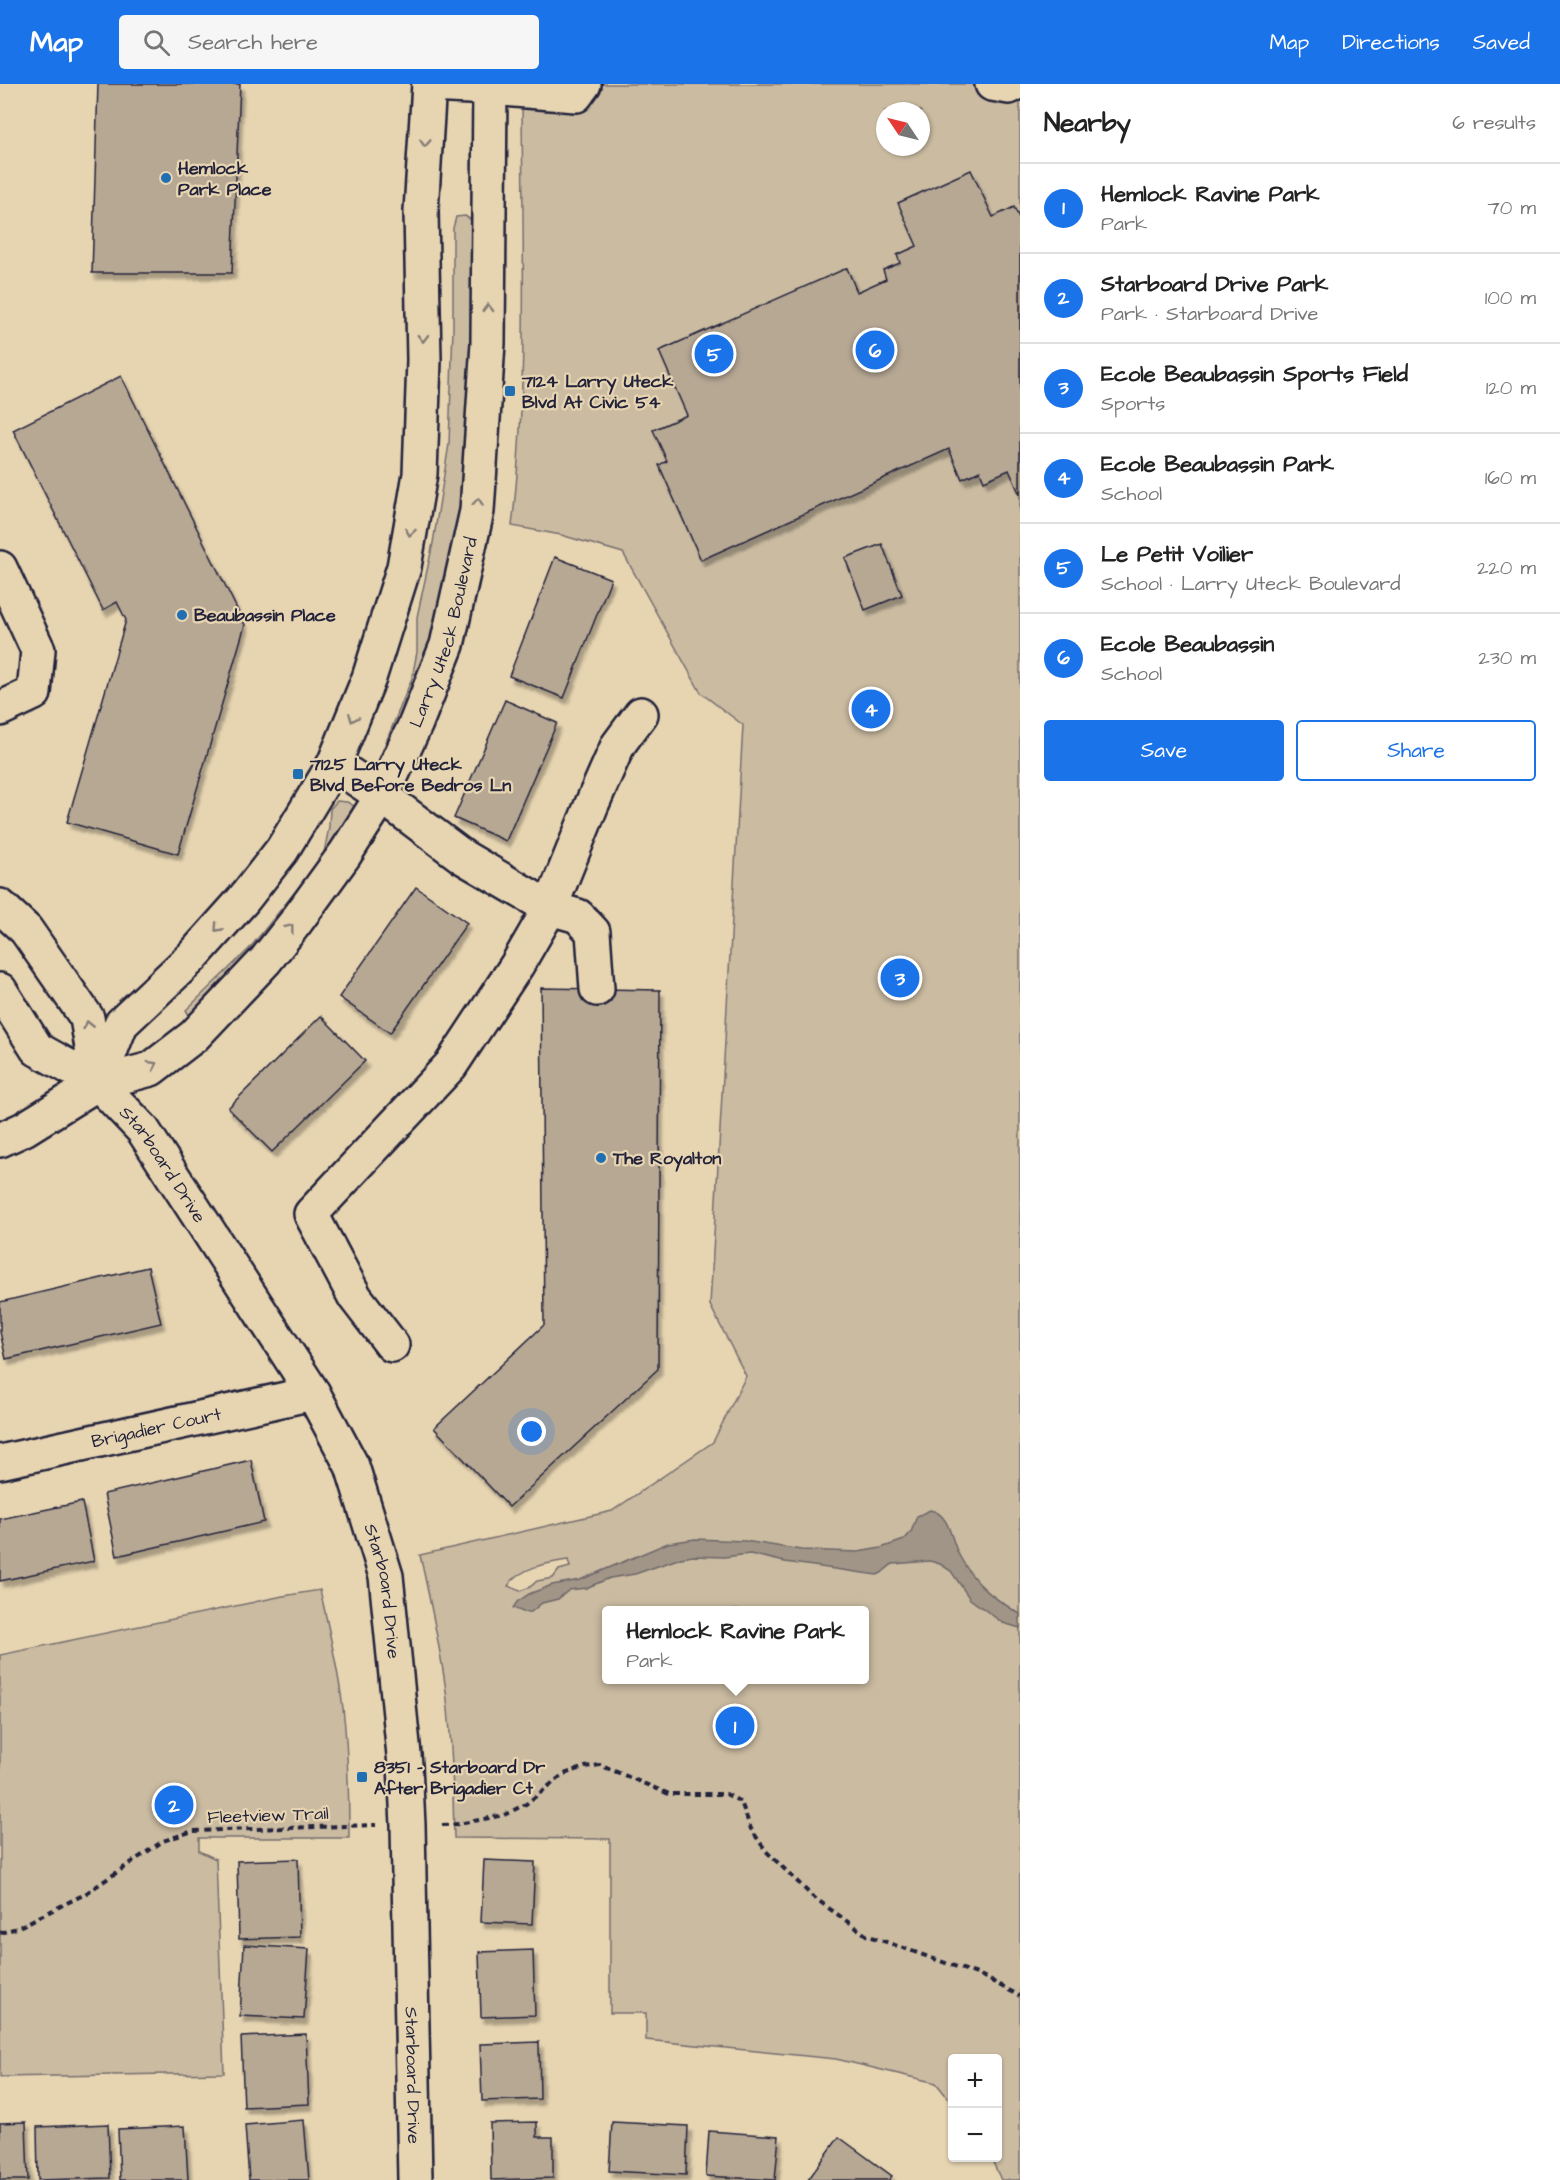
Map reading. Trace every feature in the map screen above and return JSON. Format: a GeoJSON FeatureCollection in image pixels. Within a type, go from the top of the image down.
{"type":"FeatureCollection","features":[{"type":"Feature","properties":{"kind":"main road"},"geometry":{"type":"LineString","coordinates":[[98,1083],[121,1024],[192,957],[243,900],[282,850],[334,764],[369,678],[404,567],[420,474],[424,360],[421,211],[429,84],[490,86],[576,95],[584,84]]}},
{"type":"Feature","properties":{"kind":"main road"},"geometry":{"type":"LineString","coordinates":[[992,84],[1009,87],[1015,84]]}},
{"type":"Feature","properties":{"kind":"main road","name":"Larry Uteck Boulevard"},"geometry":{"type":"LineString","coordinates":[[0,1140],[24,1129],[98,1083],[151,1069],[194,1036],[258,968],[295,923],[345,854],[382,796],[416,723],[447,645],[477,511],[488,343],[490,86]]}},
{"type":"Feature","properties":{"kind":"main road"},"geometry":{"type":"LineString","coordinates":[[0,568],[38,650],[34,693],[0,709]]}},
{"type":"Feature","properties":{"kind":"main road"},"geometry":{"type":"LineString","coordinates":[[392,1345],[355,1297],[311,1214],[451,1065],[517,965],[550,908],[618,745],[641,714]]}},
{"type":"Feature","properties":{"kind":"main road"},"geometry":{"type":"LineString","coordinates":[[334,764],[382,796],[462,857],[550,908],[578,916],[592,932],[597,989]]}},
{"type":"Feature","properties":{"kind":"main road"},"geometry":{"type":"LineString","coordinates":[[0,906],[26,930],[87,1018],[98,1083]]}},
{"type":"Feature","properties":{"kind":"main road","name":"Starboard Drive"},"geometry":{"type":"LineString","coordinates":[[0,990],[37,1049],[98,1083],[142,1130],[313,1393],[352,1466],[386,1575],[405,1765],[415,2180]]}},
{"type":"Feature","properties":{"kind":"main road","name":"Brigadier Court"},"geometry":{"type":"LineString","coordinates":[[0,1462],[313,1393]]}},
{"type":"Feature","properties":{"kind":"path"},"geometry":{"type":"LineString","coordinates":[[435,1825],[459,1824],[504,1815],[526,1804],[564,1774],[600,1765],[669,1794],[726,1794],[741,1802],[751,1828],[766,1851],[812,1896],[866,1935],[980,1975],[1020,1996]]}},
{"type":"Feature","properties":{"kind":"path","name":"Fleetview Trail"},"geometry":{"type":"LineString","coordinates":[[0,1933],[17,1928],[85,1894],[163,1841],[193,1832],[383,1824]]}},
{"type":"Feature","properties":{"kind":"shaded area"},"geometry":{"type":"Polygon","coordinates":[[[522,84],[1020,84],[1020,2180],[1001,2180],[993,2162],[1002,2162],[1002,2054],[948,2054],[948,2098],[936,2083],[836,2059],[646,2040],[646,2013],[610,2013],[610,1839],[454,1838],[451,1746],[446,1691],[420,1555],[612,1511],[713,1442],[746,1376],[710,1305],[743,725],[701,693],[623,553],[561,535],[512,526],[523,361],[522,84]],[[568,1560],[543,1565],[520,1574],[508,1586],[520,1591],[537,1581],[553,1578],[559,1570],[570,1567],[568,1560]]]}},
{"type":"Feature","properties":{"kind":"shaded area"},"geometry":{"type":"Polygon","coordinates":[[[465,216],[476,223],[473,453],[440,618],[422,673],[384,761],[379,759],[412,678],[417,652],[417,617],[433,543],[449,444],[453,328],[453,228],[456,217],[465,216]]]}},
{"type":"Feature","properties":{"kind":"shaded area"},"geometry":{"type":"Polygon","coordinates":[[[337,801],[347,802],[356,807],[289,913],[189,1015],[186,1010],[249,949],[324,853],[330,809],[337,801]]]}},
{"type":"Feature","properties":{"kind":"shaded area"},"geometry":{"type":"Polygon","coordinates":[[[930,1510],[937,1512],[946,1522],[956,1549],[971,1574],[993,1596],[1020,1614],[1020,1628],[1003,1623],[970,1599],[951,1571],[930,1561],[893,1564],[877,1575],[785,1562],[750,1554],[724,1557],[693,1556],[635,1574],[610,1578],[586,1588],[569,1590],[558,1599],[542,1603],[531,1612],[513,1608],[517,1602],[529,1594],[552,1585],[580,1580],[668,1543],[695,1539],[745,1541],[801,1550],[858,1552],[881,1548],[904,1540],[911,1532],[917,1516],[930,1510]]]}},
{"type":"Feature","properties":{"kind":"shaded area"},"geometry":{"type":"Polygon","coordinates":[[[320,1590],[343,1708],[348,1773],[349,1838],[199,1838],[199,1851],[216,1859],[224,2073],[0,2077],[0,1655],[320,1590]]]}},
{"type":"Feature","properties":{"kind":"building","name":"Hemlock Park Place"},"geometry":{"type":"Polygon","coordinates":[[[98,84],[240,84],[232,273],[92,273],[98,84]]]}},
{"type":"Feature","properties":{"kind":"building"},"geometry":{"type":"Polygon","coordinates":[[[971,170],[993,217],[1014,207],[1020,220],[1020,495],[1009,470],[984,481],[980,471],[962,479],[949,449],[701,560],[659,465],[667,461],[653,430],[687,415],[659,351],[847,268],[857,292],[886,279],[883,270],[900,263],[897,255],[917,246],[898,203],[971,170]]]}},
{"type":"Feature","properties":{"kind":"building","name":"Beaubassin Place"},"geometry":{"type":"Polygon","coordinates":[[[121,376],[245,625],[178,854],[67,822],[126,620],[117,602],[103,610],[13,430],[121,376]]]}},
{"type":"Feature","properties":{"kind":"building"},"geometry":{"type":"Polygon","coordinates":[[[882,544],[902,595],[865,610],[845,558],[882,544]]]}},
{"type":"Feature","properties":{"kind":"building"},"geometry":{"type":"Polygon","coordinates":[[[555,557],[611,579],[564,698],[509,676],[555,557]]]}},
{"type":"Feature","properties":{"kind":"building"},"geometry":{"type":"Polygon","coordinates":[[[505,700],[557,723],[506,841],[454,818],[505,700]]]}},
{"type":"Feature","properties":{"kind":"building"},"geometry":{"type":"Polygon","coordinates":[[[416,887],[467,923],[390,1033],[339,997],[416,887]]]}},
{"type":"Feature","properties":{"kind":"building","name":"The Royalton"},"geometry":{"type":"Polygon","coordinates":[[[541,988],[660,990],[658,1369],[509,1507],[434,1428],[544,1325],[541,988]]]}},
{"type":"Feature","properties":{"kind":"building"},"geometry":{"type":"Polygon","coordinates":[[[321,1016],[365,1061],[272,1152],[228,1108],[321,1016]]]}},
{"type":"Feature","properties":{"kind":"building"},"geometry":{"type":"Polygon","coordinates":[[[148,1267],[161,1323],[6,1359],[0,1332],[0,1302],[148,1267]]]}},
{"type":"Feature","properties":{"kind":"building"},"geometry":{"type":"Polygon","coordinates":[[[251,1460],[264,1522],[117,1556],[104,1494],[251,1460]]]}},
{"type":"Feature","properties":{"kind":"building"},"geometry":{"type":"Polygon","coordinates":[[[82,1502],[94,1561],[0,1581],[0,1519],[82,1502]]]}},
{"type":"Feature","properties":{"kind":"building"},"geometry":{"type":"Polygon","coordinates":[[[298,1859],[300,1937],[239,1939],[237,1861],[298,1859]]]}},
{"type":"Feature","properties":{"kind":"building"},"geometry":{"type":"Polygon","coordinates":[[[484,1860],[535,1862],[532,1924],[481,1922],[484,1860]]]}},
{"type":"Feature","properties":{"kind":"building"},"geometry":{"type":"Polygon","coordinates":[[[244,1945],[309,1949],[304,2019],[240,2016],[244,1945]]]}},
{"type":"Feature","properties":{"kind":"building"},"geometry":{"type":"Polygon","coordinates":[[[533,1950],[535,2015],[481,2017],[479,1952],[533,1950]]]}},
{"type":"Feature","properties":{"kind":"building"},"geometry":{"type":"Polygon","coordinates":[[[306,2034],[309,2104],[244,2107],[241,2037],[306,2034]]]}},
{"type":"Feature","properties":{"kind":"building"},"geometry":{"type":"Polygon","coordinates":[[[539,2042],[540,2099],[482,2101],[480,2044],[539,2042]]]}},
{"type":"Feature","properties":{"kind":"building"},"geometry":{"type":"Polygon","coordinates":[[[304,2120],[309,2180],[249,2180],[245,2125],[304,2120]]]}},
{"type":"Feature","properties":{"kind":"building"},"geometry":{"type":"Polygon","coordinates":[[[26,2122],[28,2180],[0,2180],[0,2123],[26,2122]]]}},
{"type":"Feature","properties":{"kind":"building"},"geometry":{"type":"Polygon","coordinates":[[[537,2122],[537,2137],[553,2137],[553,2178],[491,2180],[490,2123],[537,2122]]]}},
{"type":"Feature","properties":{"kind":"building"},"geometry":{"type":"Polygon","coordinates":[[[612,2122],[688,2126],[686,2175],[609,2171],[612,2122]]]}},
{"type":"Feature","properties":{"kind":"building"},"geometry":{"type":"Polygon","coordinates":[[[108,2124],[110,2178],[38,2180],[37,2127],[108,2124]]]}},
{"type":"Feature","properties":{"kind":"building"},"geometry":{"type":"Polygon","coordinates":[[[185,2126],[188,2180],[120,2180],[118,2129],[185,2126]]]}},
{"type":"Feature","properties":{"kind":"building"},"geometry":{"type":"Polygon","coordinates":[[[709,2131],[779,2136],[775,2180],[706,2176],[709,2131]]]}},
{"type":"Feature","properties":{"kind":"building"},"geometry":{"type":"Polygon","coordinates":[[[839,2137],[892,2176],[889,2180],[808,2180],[839,2137]]]}},
{"type":"Feature","properties":{"kind":"place","name":"Hemlock Park Place"},"geometry":{"type":"Point","coordinates":[166,178]}},
{"type":"Feature","properties":{"kind":"place","name":"Ecole Beaubassin"},"geometry":{"type":"Point","coordinates":[875,350]}},
{"type":"Feature","properties":{"kind":"place","name":"Le Petit Voilier"},"geometry":{"type":"Point","coordinates":[714,354]}},
{"type":"Feature","properties":{"kind":"place","name":"7124 Larry Uteck Blvd At Civic 54"},"geometry":{"type":"Point","coordinates":[510,391]}},
{"type":"Feature","properties":{"kind":"place","name":"Beaubassin Place"},"geometry":{"type":"Point","coordinates":[182,615]}},
{"type":"Feature","properties":{"kind":"place","name":"Ecole Beaubassin Park"},"geometry":{"type":"Point","coordinates":[871,709]}},
{"type":"Feature","properties":{"kind":"place","name":"7125 Larry Uteck Blvd Before Bedros Ln"},"geometry":{"type":"Point","coordinates":[298,774]}},
{"type":"Feature","properties":{"kind":"place","name":"Ecole Beaubassin Sports Field"},"geometry":{"type":"Point","coordinates":[900,978]}},
{"type":"Feature","properties":{"kind":"place","name":"The Royalton"},"geometry":{"type":"Point","coordinates":[601,1158]}},
{"type":"Feature","properties":{"kind":"place","name":"Hemlock Ravine Park"},"geometry":{"type":"Point","coordinates":[735,1726]}},
{"type":"Feature","properties":{"kind":"place","name":"8351 - Starboard Dr After Brigadier Ct"},"geometry":{"type":"Point","coordinates":[362,1777]}},
{"type":"Feature","properties":{"kind":"place","name":"Starboard Drive Park"},"geometry":{"type":"Point","coordinates":[174,1805]}}]}
